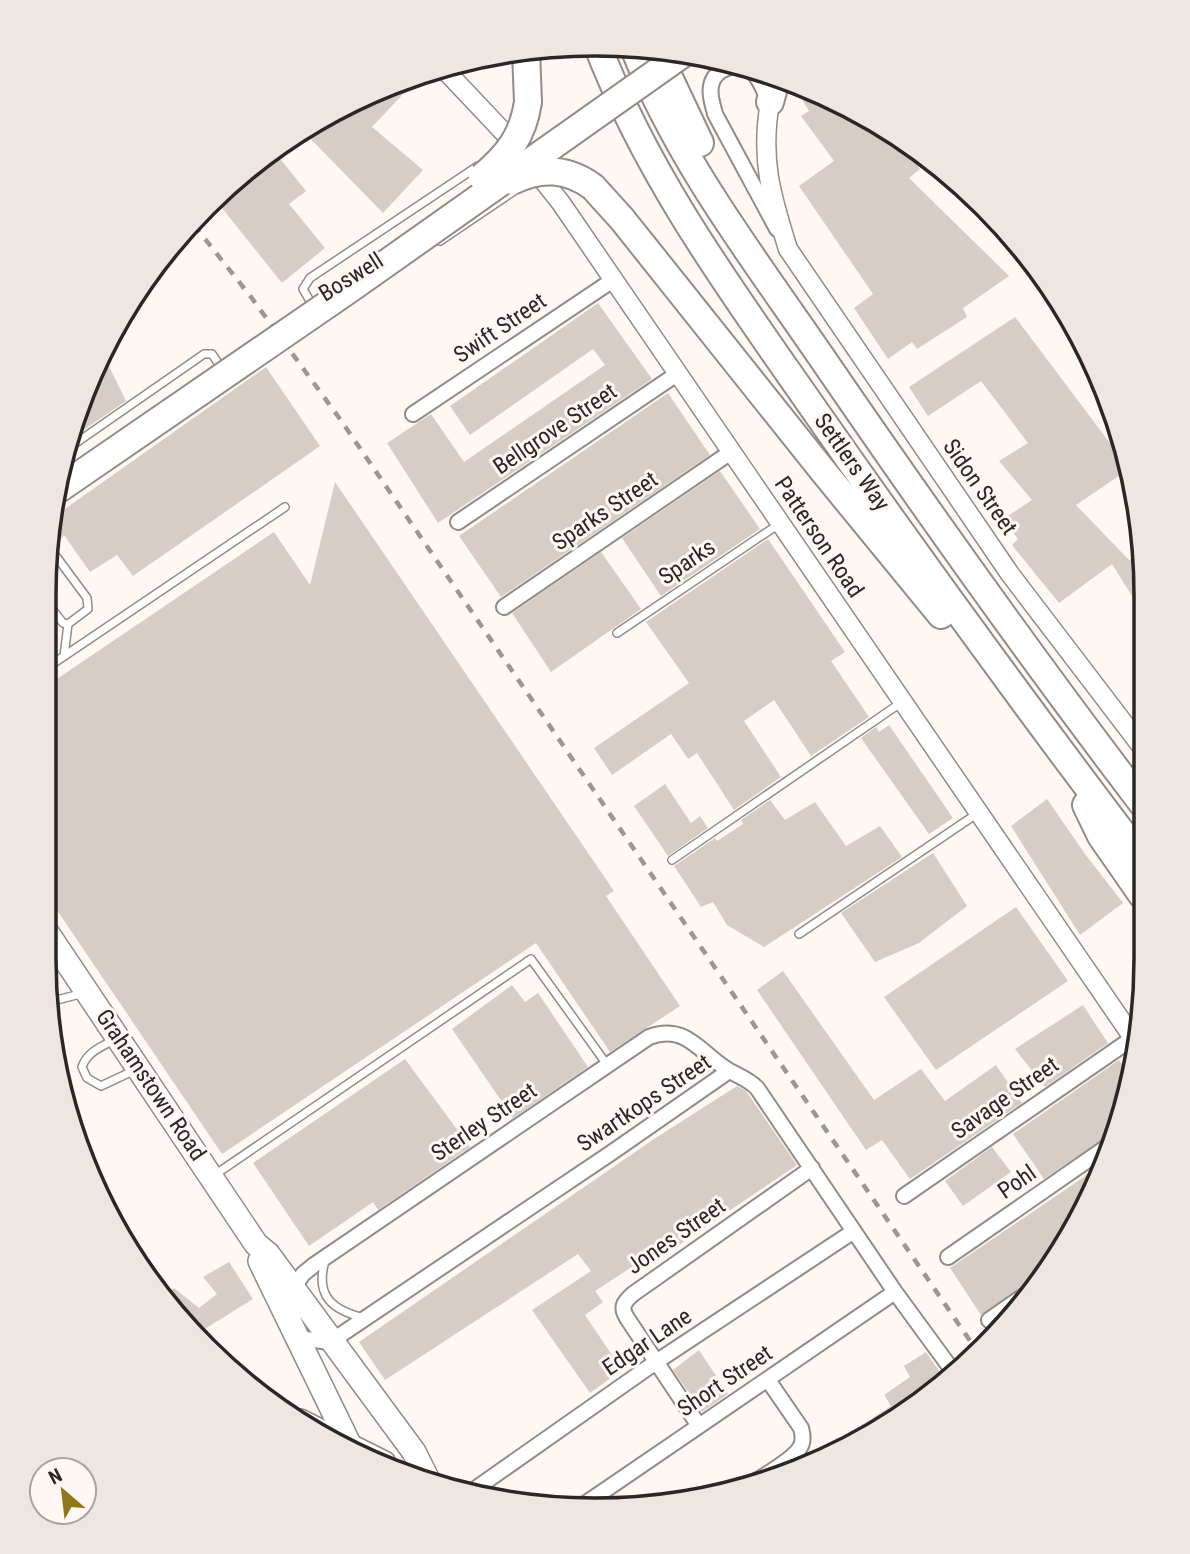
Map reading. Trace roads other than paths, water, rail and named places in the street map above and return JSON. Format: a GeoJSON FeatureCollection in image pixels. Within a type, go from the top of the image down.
{"type":"FeatureCollection","features":[{"type":"Feature","properties":{"kind":"highway","name":"Settlers Way"},"geometry":{"type":"LineString","coordinates":[[601,56],[640,142],[716,265],[928,571],[1134,848]]}},
{"type":"Feature","properties":{"kind":"highway","name":"Settlers Way"},"geometry":{"type":"LineString","coordinates":[[639,58],[666,118],[707,191],[950,544],[1134,792]]}},
{"type":"Feature","properties":{"kind":"highway"},"geometry":{"type":"LineString","coordinates":[[480,171],[535,146],[659,60]]}},
{"type":"Feature","properties":{"kind":"highway"},"geometry":{"type":"LineString","coordinates":[[73,461],[514,147],[526,117],[526,61]]}},
{"type":"Feature","properties":{"kind":"highway"},"geometry":{"type":"LineString","coordinates":[[661,61],[702,148],[706,160],[707,191]]}},
{"type":"Feature","properties":{"kind":"highway"},"geometry":{"type":"LineString","coordinates":[[68,483],[448,220],[670,62]]}},
{"type":"Feature","properties":{"kind":"highway"},"geometry":{"type":"LineString","coordinates":[[770,102],[774,87]]}},
{"type":"Feature","properties":{"kind":"highway"},"geometry":{"type":"LineString","coordinates":[[448,220],[505,185],[537,172],[565,172],[581,178],[593,187],[622,219],[1010,703],[1039,720]]}},
{"type":"Feature","properties":{"kind":"highway"},"geometry":{"type":"LineString","coordinates":[[1069,763],[1092,821],[1134,883]]}},
{"type":"Feature","properties":{"kind":"main road","name":"Grahamstown Road"},"geometry":{"type":"LineString","coordinates":[[56,945],[256,1244],[268,1254],[330,1342],[414,1452],[423,1469]]}},
{"type":"Feature","properties":{"kind":"main road","name":"Grahamstown Road"},"geometry":{"type":"LineString","coordinates":[[256,1244],[260,1262],[345,1436]]}},
{"type":"Feature","properties":{"kind":"street","name":"Sidon Street"},"geometry":{"type":"LineString","coordinates":[[721,71],[711,85],[710,98],[715,114],[788,249],[1010,574],[1134,737]]}},
{"type":"Feature","properties":{"kind":"street","name":"Patterson Road"},"geometry":{"type":"LineString","coordinates":[[450,76],[511,140],[538,174],[732,452],[1128,1033]]}},
{"type":"Feature","properties":{"kind":"street","name":"Sidon Street"},"geometry":{"type":"LineString","coordinates":[[760,82],[770,102],[765,135],[771,197],[788,249]]}},
{"type":"Feature","properties":{"kind":"street","name":"Swift Street"},"geometry":{"type":"LineString","coordinates":[[413,414],[613,280]]}},
{"type":"Feature","properties":{"kind":"street","name":"Bellgrove Street"},"geometry":{"type":"LineString","coordinates":[[458,522],[677,374]]}},
{"type":"Feature","properties":{"kind":"street","name":"Sparks Street"},"geometry":{"type":"LineString","coordinates":[[504,607],[732,452]]}},
{"type":"Feature","properties":{"kind":"street","name":"Sterley Street"},"geometry":{"type":"LineString","coordinates":[[283,1311],[292,1288],[303,1274],[326,1256],[649,1037],[674,1032],[685,1037],[729,1071]]}},
{"type":"Feature","properties":{"kind":"street","name":"Savage Street"},"geometry":{"type":"LineString","coordinates":[[904,1196],[1126,1048]]}},
{"type":"Feature","properties":{"kind":"street","name":"Swartkops Street"},"geometry":{"type":"LineString","coordinates":[[330,1342],[729,1071],[757,1088],[895,1292],[949,1365]]}},
{"type":"Feature","properties":{"kind":"street","name":"Pohl"},"geometry":{"type":"LineString","coordinates":[[948,1257],[1097,1154]]}},
{"type":"Feature","properties":{"kind":"street","name":"Jones Street"},"geometry":{"type":"LineString","coordinates":[[699,1426],[624,1313],[626,1300],[813,1168]]}},
{"type":"Feature","properties":{"kind":"street","name":"Edgar Lane"},"geometry":{"type":"LineString","coordinates":[[480,1486],[656,1362],[854,1231]]}},
{"type":"Feature","properties":{"kind":"street","name":"Short Street"},"geometry":{"type":"LineString","coordinates":[[594,1498],[895,1292]]}},
{"type":"Feature","properties":{"kind":"street"},"geometry":{"type":"LineString","coordinates":[[989,1320],[1003,1310]]}},
{"type":"Feature","properties":{"kind":"street"},"geometry":{"type":"LineString","coordinates":[[298,1339],[330,1342]]}},
{"type":"Feature","properties":{"kind":"street"},"geometry":{"type":"LineString","coordinates":[[768,1380],[795,1417],[803,1439],[798,1450],[778,1465]]}},
{"type":"Feature","properties":{"kind":"lane"},"geometry":{"type":"LineString","coordinates":[[494,154],[511,140]]}},
{"type":"Feature","properties":{"kind":"lane","name":"Boswell"},"geometry":{"type":"LineString","coordinates":[[322,318],[305,292],[306,282],[480,171]]}},
{"type":"Feature","properties":{"kind":"lane"},"geometry":{"type":"LineString","coordinates":[[435,245],[538,174]]}},
{"type":"Feature","properties":{"kind":"lane"},"geometry":{"type":"LineString","coordinates":[[65,494],[229,379],[212,354],[204,354],[79,441]]}},
{"type":"Feature","properties":{"kind":"lane"},"geometry":{"type":"LineString","coordinates":[[56,661],[285,507]]}},
{"type":"Feature","properties":{"kind":"lane","name":"Sparks"},"geometry":{"type":"LineString","coordinates":[[617,633],[779,524]]}},
{"type":"Feature","properties":{"kind":"lane"},"geometry":{"type":"LineString","coordinates":[[57,558],[87,598],[88,609],[68,624],[64,656]]}},
{"type":"Feature","properties":{"kind":"lane"},"geometry":{"type":"LineString","coordinates":[[56,615],[68,624]]}},
{"type":"Feature","properties":{"kind":"lane"},"geometry":{"type":"LineString","coordinates":[[672,860],[902,702]]}},
{"type":"Feature","properties":{"kind":"lane"},"geometry":{"type":"LineString","coordinates":[[799,934],[978,813]]}},
{"type":"Feature","properties":{"kind":"lane"},"geometry":{"type":"LineString","coordinates":[[212,1176],[531,959],[608,1066]]}},
{"type":"Feature","properties":{"kind":"lane"},"geometry":{"type":"LineString","coordinates":[[58,1000],[88,991]]}},
{"type":"Feature","properties":{"kind":"lane"},"geometry":{"type":"LineString","coordinates":[[119,1037],[84,1060],[82,1068],[87,1078],[101,1086],[139,1068]]}},
{"type":"Feature","properties":{"kind":"lane"},"geometry":{"type":"LineString","coordinates":[[326,1256],[322,1279],[327,1298],[331,1304],[347,1314],[365,1318]]}},
{"type":"Feature","properties":{"kind":"railway"},"geometry":{"type":"LineString","coordinates":[[199,231],[251,297],[340,419],[972,1344]]}}]}
